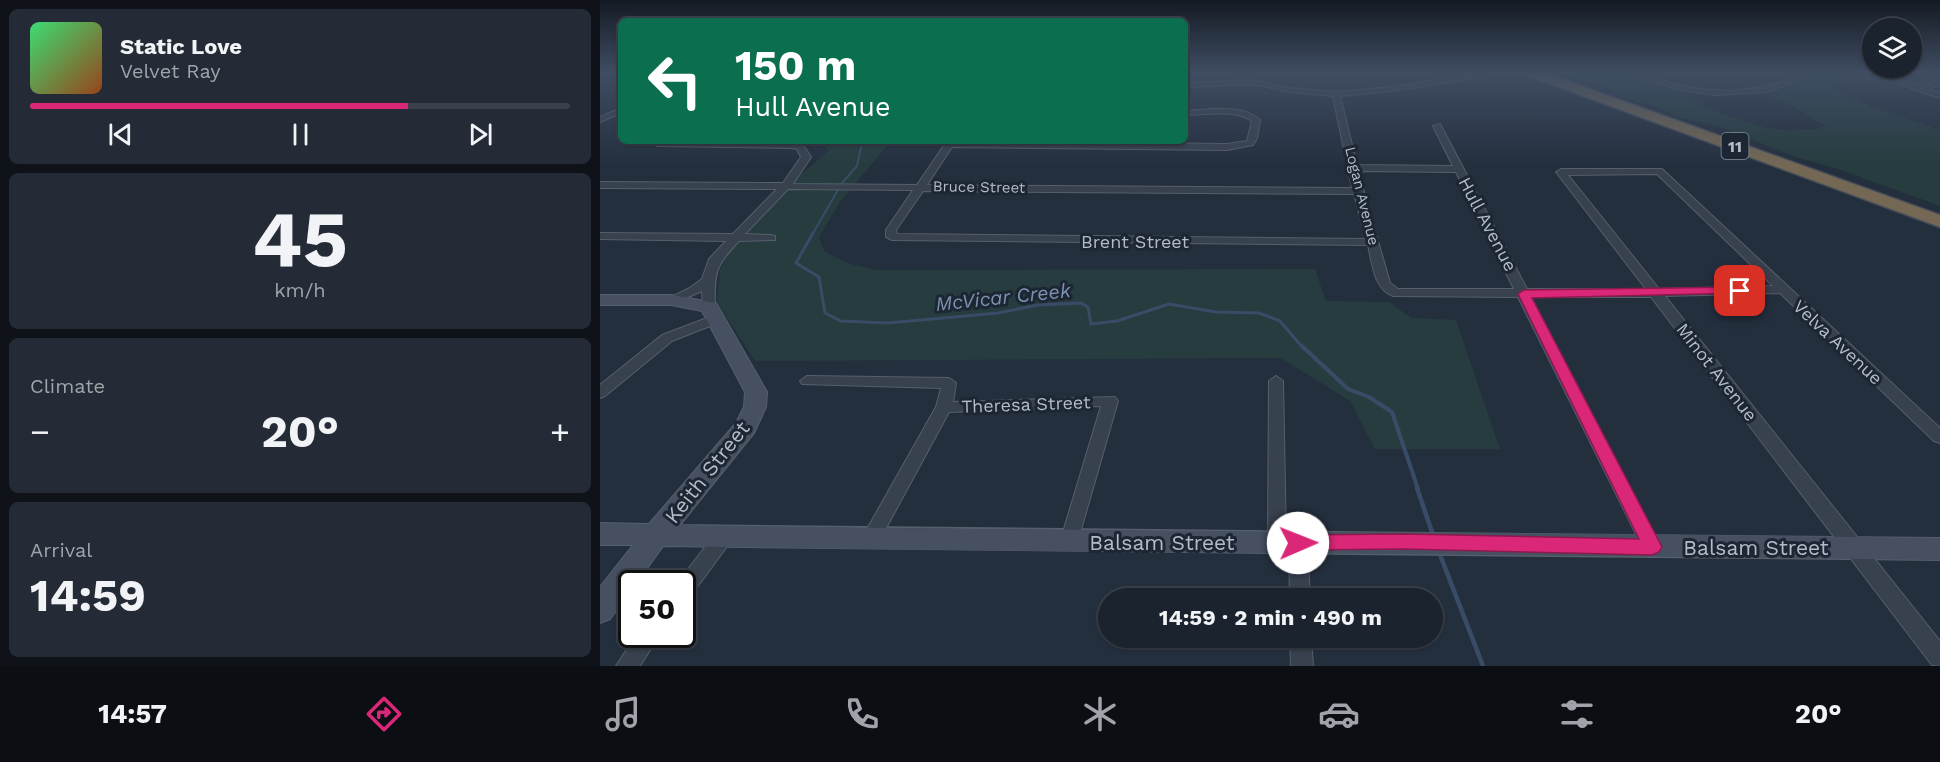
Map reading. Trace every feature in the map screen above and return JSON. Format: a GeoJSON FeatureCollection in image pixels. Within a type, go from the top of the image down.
{"type":"FeatureCollection","features":[{"type":"Feature","properties":{"kind":"highway","name":"11"},"geometry":{"type":"LineString","coordinates":[[1616,103],[1940,219]]}},
{"type":"Feature","properties":{"kind":"highway","name":"11"},"geometry":{"type":"LineString","coordinates":[[1623,103],[1940,219]]}},
{"type":"Feature","properties":{"kind":"highway"},"geometry":{"type":"LineString","coordinates":[[1814,175],[1940,228]]}},
{"type":"Feature","properties":{"kind":"main road"},"geometry":{"type":"LineString","coordinates":[[600,300],[671,300],[712,313]]}},
{"type":"Feature","properties":{"kind":"main road","name":"Keith Street"},"geometry":{"type":"LineString","coordinates":[[600,610],[656,535],[746,427],[755,407],[756,392],[712,313]]}},
{"type":"Feature","properties":{"kind":"main road","name":"Balsam Street"},"geometry":{"type":"LineString","coordinates":[[600,534],[1069,542],[1404,542],[1940,549]]}},
{"type":"Feature","properties":{"kind":"street","name":"Logan Avenue"},"geometry":{"type":"LineString","coordinates":[[1338,103],[1358,191],[1384,283],[1389,290],[1395,293],[1524,294]]}},
{"type":"Feature","properties":{"kind":"street"},"geometry":{"type":"LineString","coordinates":[[600,120],[618,111]]}},
{"type":"Feature","properties":{"kind":"street"},"geometry":{"type":"LineString","coordinates":[[1060,144],[1227,147],[1250,143],[1253,138],[1256,120],[1253,117],[1236,113],[1188,113]]}},
{"type":"Feature","properties":{"kind":"street","name":"Hull Avenue"},"geometry":{"type":"LineString","coordinates":[[1437,126],[1652,547]]}},
{"type":"Feature","properties":{"kind":"street"},"geometry":{"type":"LineString","coordinates":[[600,393],[667,338],[712,313],[708,281],[715,259],[786,186],[806,157],[800,147],[693,144]]}},
{"type":"Feature","properties":{"kind":"street"},"geometry":{"type":"LineString","coordinates":[[922,187],[948,144]]}},
{"type":"Feature","properties":{"kind":"street"},"geometry":{"type":"LineString","coordinates":[[1354,168],[1459,169]]}},
{"type":"Feature","properties":{"kind":"street","name":"Minot Avenue"},"geometry":{"type":"LineString","coordinates":[[1659,171],[1561,172],[1851,547],[1940,658]]}},
{"type":"Feature","properties":{"kind":"street","name":"Velva Avenue"},"geometry":{"type":"LineString","coordinates":[[1659,171],[1940,437]]}},
{"type":"Feature","properties":{"kind":"street","name":"Bruce Street"},"geometry":{"type":"LineString","coordinates":[[600,185],[1358,191]]}},
{"type":"Feature","properties":{"kind":"street","name":"Brent Street"},"geometry":{"type":"LineString","coordinates":[[922,187],[891,230],[892,237],[1374,243]]}},
{"type":"Feature","properties":{"kind":"street"},"geometry":{"type":"LineString","coordinates":[[600,236],[771,238]]}},
{"type":"Feature","properties":{"kind":"street"},"geometry":{"type":"LineString","coordinates":[[671,300],[692,292],[708,281]]}},
{"type":"Feature","properties":{"kind":"street"},"geometry":{"type":"LineString","coordinates":[[1524,294],[1782,289]]}},
{"type":"Feature","properties":{"kind":"street","name":"Theresa Street"},"geometry":{"type":"LineString","coordinates":[[807,381],[949,383],[944,407],[1110,401],[1069,542]]}},
{"type":"Feature","properties":{"kind":"street"},"geometry":{"type":"LineString","coordinates":[[1276,381],[1287,542],[1298,588]]}},
{"type":"Feature","properties":{"kind":"street"},"geometry":{"type":"LineString","coordinates":[[871,538],[944,407]]}},
{"type":"Feature","properties":{"kind":"street"},"geometry":{"type":"LineString","coordinates":[[696,573],[724,536]]}},
{"type":"Feature","properties":{"kind":"street"},"geometry":{"type":"LineString","coordinates":[[627,666],[640,648]]}},
{"type":"Feature","properties":{"kind":"street"},"geometry":{"type":"LineString","coordinates":[[1301,648],[1302,666]]}},
{"type":"Feature","properties":{"kind":"green space"},"geometry":{"type":"Polygon","coordinates":[[[1643,103],[1699,103],[1705,108],[1765,128],[1789,130],[1816,129],[1825,126],[1784,103],[1864,103],[1940,130],[1940,206],[1838,169],[1795,157],[1721,127],[1677,117],[1660,108],[1643,103]]]}},
{"type":"Feature","properties":{"kind":"green space"},"geometry":{"type":"Polygon","coordinates":[[[823,144],[888,144],[840,202],[819,237],[824,251],[847,263],[876,270],[1315,269],[1326,301],[1389,302],[1411,318],[1456,320],[1500,449],[1375,449],[1350,401],[1281,358],[755,361],[717,302],[720,270],[738,237],[788,185],[829,151],[823,144]]]}},
{"type":"Feature","properties":{"kind":"waterway","name":"McVicar Creek"},"geometry":{"type":"LineString","coordinates":[[812,235],[842,183],[857,166],[862,144]]}},
{"type":"Feature","properties":{"kind":"waterway","name":"McVicar Creek"},"geometry":{"type":"LineString","coordinates":[[813,233],[796,263],[819,277],[825,313],[841,321],[888,323],[998,313],[1038,305],[1081,303],[1088,307],[1091,324],[1117,321],[1169,304],[1216,312],[1259,313],[1280,321],[1303,348]]}},
{"type":"Feature","properties":{"kind":"waterway","name":"McVicar Creek"},"geometry":{"type":"LineString","coordinates":[[1302,346],[1348,389],[1369,397],[1392,412],[1418,489]]}},
{"type":"Feature","properties":{"kind":"waterway","name":"McVicar Creek"},"geometry":{"type":"LineString","coordinates":[[1417,488],[1433,535]]}},
{"type":"Feature","properties":{"kind":"waterway","name":"McVicar Creek"},"geometry":{"type":"LineString","coordinates":[[1439,552],[1483,666]]}},
{"type":"Feature","properties":{"kind":"route"},"geometry":{"type":"LineString","coordinates":[[1298,543],[1404,542],[1652,547],[1524,294],[1740,291]]}}]}
